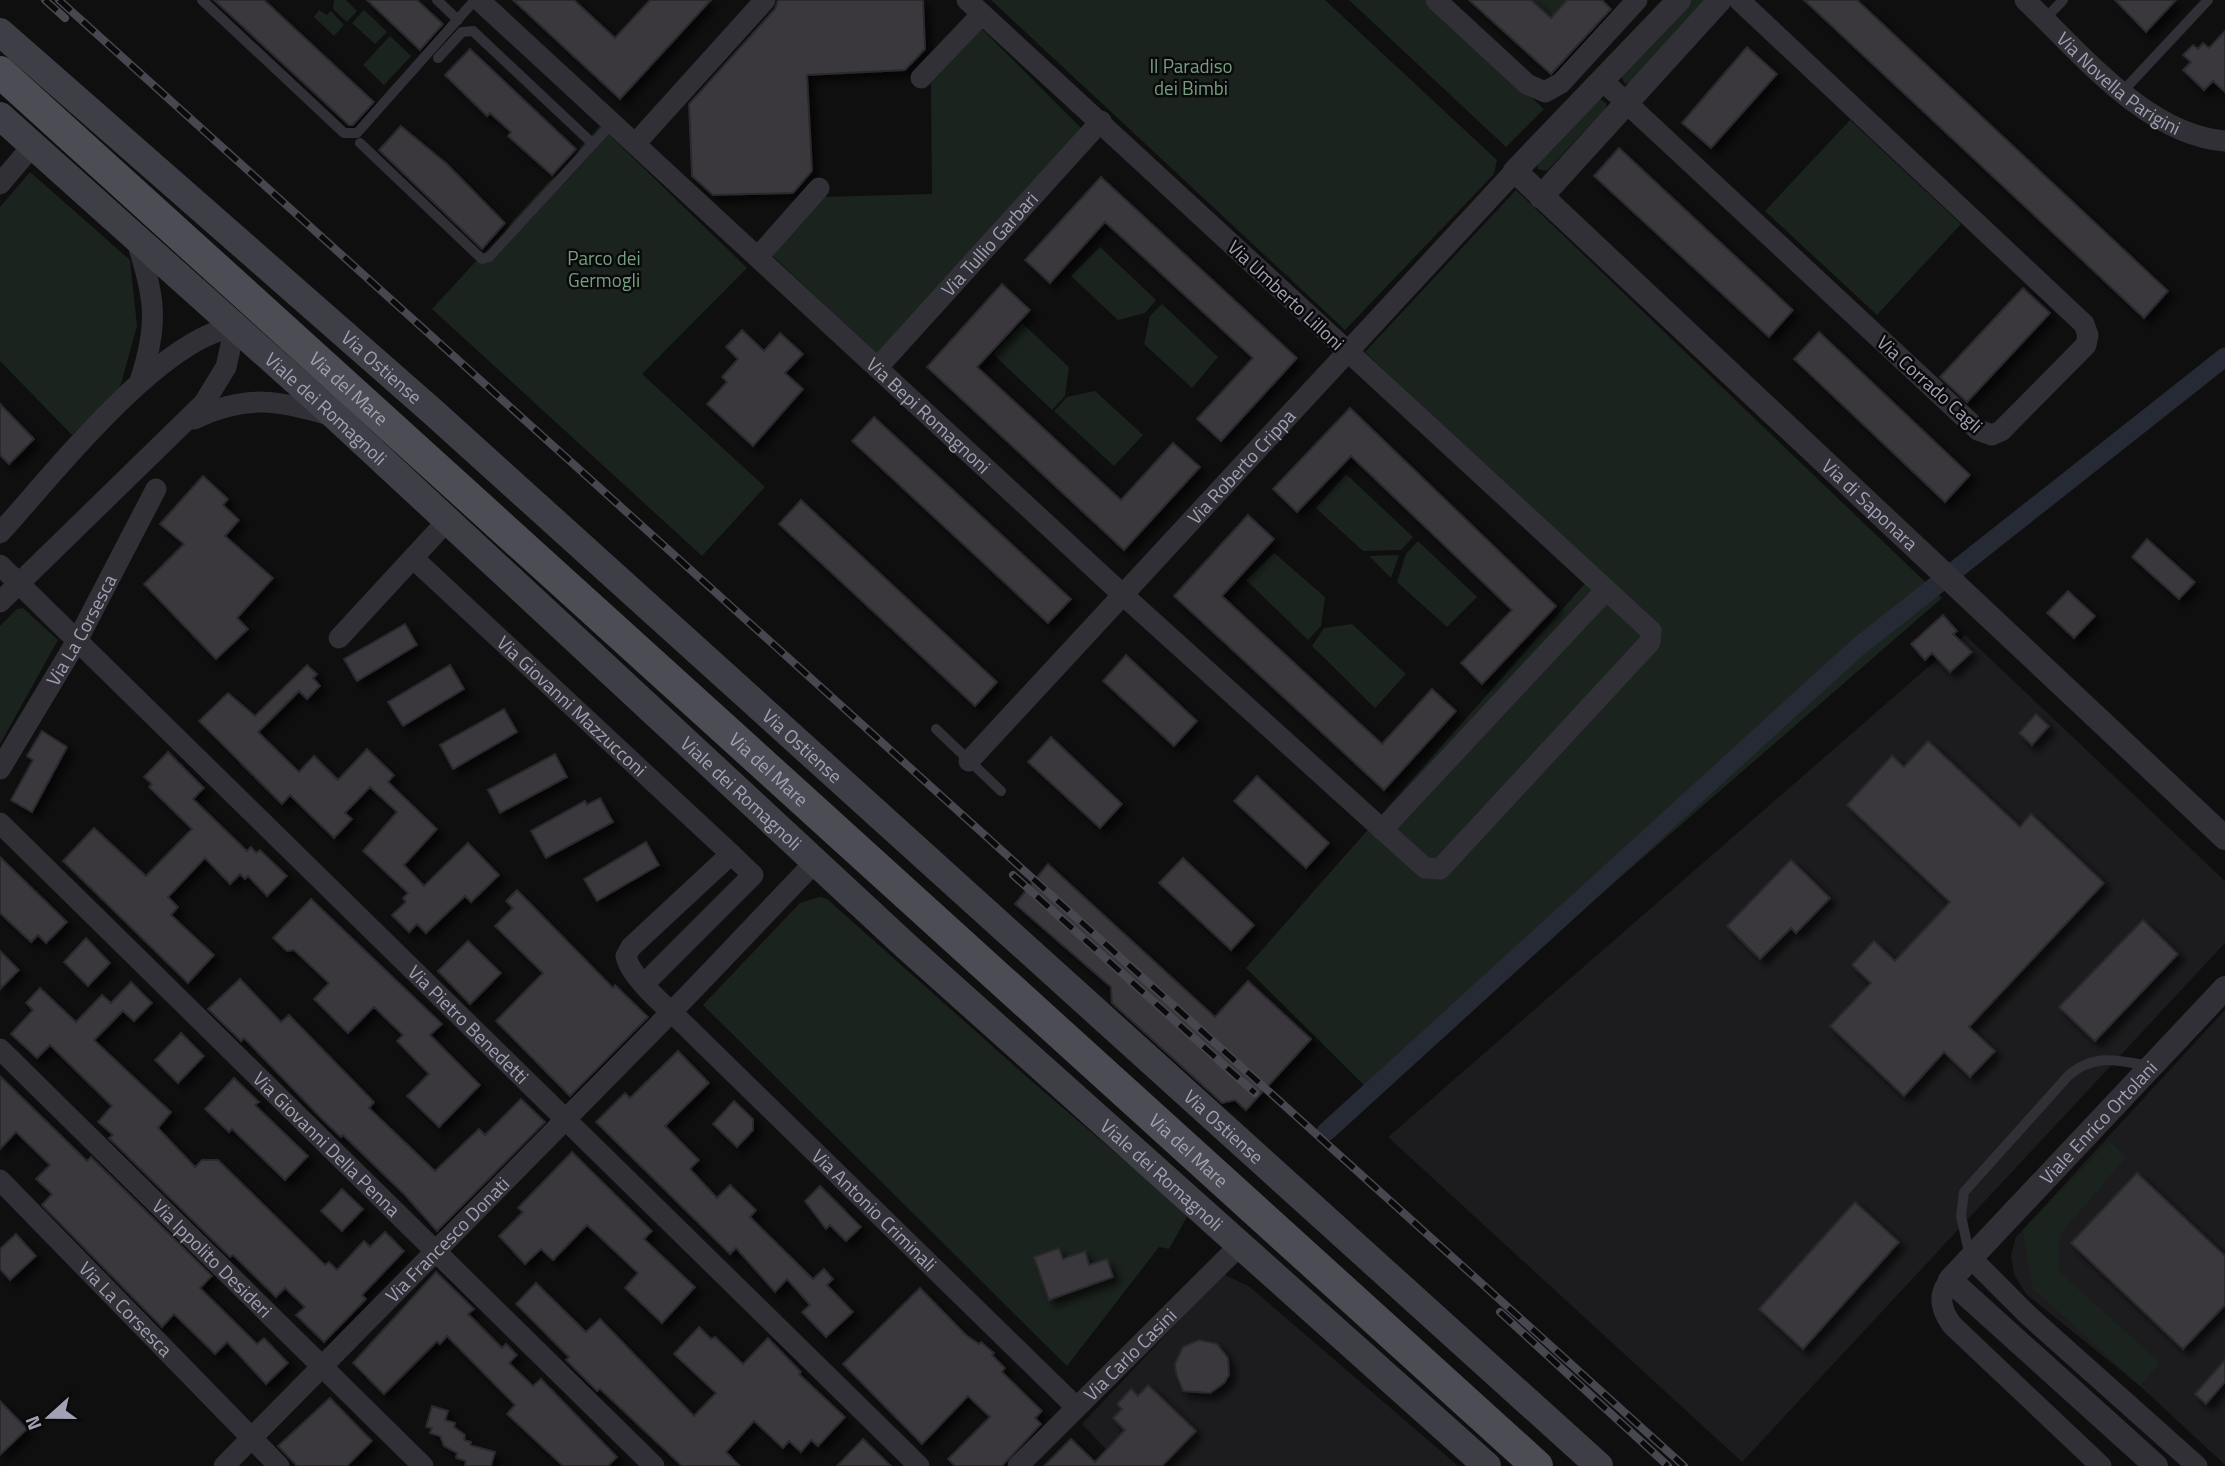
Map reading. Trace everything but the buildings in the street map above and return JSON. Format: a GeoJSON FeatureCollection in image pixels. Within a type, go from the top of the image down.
{"type":"FeatureCollection","features":[{"type":"Feature","properties":{"kind":"main road","name":"Via Ostiense"},"geometry":{"type":"LineString","coordinates":[[0,32],[433,412],[1599,1466]]}},
{"type":"Feature","properties":{"kind":"main road","name":"Via del Mare"},"geometry":{"type":"LineString","coordinates":[[0,72],[1537,1466]]}},
{"type":"Feature","properties":{"kind":"main road","name":"Viale dei Romagnoli"},"geometry":{"type":"LineString","coordinates":[[0,116],[336,418],[815,862],[1487,1466]]}},
{"type":"Feature","properties":{"kind":"main road"},"geometry":{"type":"LineString","coordinates":[[1563,1434],[1608,1466]]}},
{"type":"Feature","properties":{"kind":"street","name":"Via Bepi Romagnoni"},"geometry":{"type":"LineString","coordinates":[[477,0],[1382,830]]}},
{"type":"Feature","properties":{"kind":"street"},"geometry":{"type":"LineString","coordinates":[[635,144],[765,0]]}},
{"type":"Feature","properties":{"kind":"street"},"geometry":{"type":"LineString","coordinates":[[1436,0],[1527,84],[1545,92],[1561,83],[1637,0]]}},
{"type":"Feature","properties":{"kind":"street"},"geometry":{"type":"LineString","coordinates":[[1515,171],[1679,0]]}},
{"type":"Feature","properties":{"kind":"street","name":"Via Corrado Cagli"},"geometry":{"type":"LineString","coordinates":[[1603,81],[1978,430],[1992,435],[2006,428],[2086,345],[2088,335],[2084,324],[1739,0]]}},
{"type":"Feature","properties":{"kind":"street","name":"Via Novella Parigini"},"geometry":{"type":"LineString","coordinates":[[2025,0],[2157,119],[2179,131],[2225,141]]}},
{"type":"Feature","properties":{"kind":"street"},"geometry":{"type":"LineString","coordinates":[[1541,197],[1717,2]]}},
{"type":"Feature","properties":{"kind":"street"},"geometry":{"type":"LineString","coordinates":[[921,78],[975,7]]}},
{"type":"Feature","properties":{"kind":"street","name":"Via Umberto Lilloni"},"geometry":{"type":"LineString","coordinates":[[975,7],[1648,628],[1650,642],[1444,865],[1435,871],[1425,868],[1382,830]]}},
{"type":"Feature","properties":{"kind":"street","name":"Via Tullio Garbari"},"geometry":{"type":"LineString","coordinates":[[878,367],[1101,121]]}},
{"type":"Feature","properties":{"kind":"street"},"geometry":{"type":"LineString","coordinates":[[0,184],[33,145]]}},
{"type":"Feature","properties":{"kind":"street","name":"Via di Saponara"},"geometry":{"type":"LineString","coordinates":[[1515,171],[2225,838]]}},
{"type":"Feature","properties":{"kind":"street","name":"Via Roberto Crippa"},"geometry":{"type":"LineString","coordinates":[[969,761],[1515,171]]}},
{"type":"Feature","properties":{"kind":"street"},"geometry":{"type":"LineString","coordinates":[[758,257],[819,188]]}},
{"type":"Feature","properties":{"kind":"street"},"geometry":{"type":"LineString","coordinates":[[136,238],[150,285],[154,319],[153,341],[140,381]]}},
{"type":"Feature","properties":{"kind":"street"},"geometry":{"type":"LineString","coordinates":[[0,533],[140,381],[193,341],[235,327],[229,359],[222,375],[186,424],[0,602]]}},
{"type":"Feature","properties":{"kind":"street"},"geometry":{"type":"LineString","coordinates":[[186,424],[230,404],[256,401],[295,406],[336,418]]}},
{"type":"Feature","properties":{"kind":"street","name":"Via La Corsesca"},"geometry":{"type":"LineString","coordinates":[[0,769],[78,639],[156,489]]}},
{"type":"Feature","properties":{"kind":"street"},"geometry":{"type":"LineString","coordinates":[[339,638],[447,521]]}},
{"type":"Feature","properties":{"kind":"street","name":"Via Giovanni Mazzucconi"},"geometry":{"type":"LineString","coordinates":[[413,558],[731,853]]}},
{"type":"Feature","properties":{"kind":"street","name":"Via Pietro Benedetti"},"geometry":{"type":"LineString","coordinates":[[0,565],[919,1466]]}},
{"type":"Feature","properties":{"kind":"street"},"geometry":{"type":"LineString","coordinates":[[1382,830],[1606,590]]}},
{"type":"Feature","properties":{"kind":"street","name":"Via Giovanni Della Penna"},"geometry":{"type":"LineString","coordinates":[[0,823],[654,1466]]}},
{"type":"Feature","properties":{"kind":"street"},"geometry":{"type":"LineString","coordinates":[[644,984],[752,875],[731,853],[631,947],[627,962],[644,984],[672,1012]]}},
{"type":"Feature","properties":{"kind":"street","name":"Via Francesco Donati"},"geometry":{"type":"LineString","coordinates":[[224,1466],[672,1012],[815,862]]}},
{"type":"Feature","properties":{"kind":"street","name":"Viale Enrico Ortolani"},"geometry":{"type":"LineString","coordinates":[[1950,1280],[2225,988]]}},
{"type":"Feature","properties":{"kind":"street","name":"Via Antonio Criminali"},"geometry":{"type":"LineString","coordinates":[[672,1012],[1076,1407]]}},
{"type":"Feature","properties":{"kind":"street","name":"Via Ippolito Desideri"},"geometry":{"type":"LineString","coordinates":[[0,1049],[423,1466]]}},
{"type":"Feature","properties":{"kind":"street","name":"Via La Corsesca"},"geometry":{"type":"LineString","coordinates":[[0,1180],[279,1466]]}},
{"type":"Feature","properties":{"kind":"street","name":"Via Carlo Casini"},"geometry":{"type":"LineString","coordinates":[[1018,1466],[1241,1244]]}},
{"type":"Feature","properties":{"kind":"street"},"geometry":{"type":"LineString","coordinates":[[1970,1258],[2029,1316],[2197,1466]]}},
{"type":"Feature","properties":{"kind":"street"},"geometry":{"type":"LineString","coordinates":[[2101,1466],[1952,1325],[1944,1311],[1941,1296],[1950,1280],[2156,1466]]}},
{"type":"Feature","properties":{"kind":"lane"},"geometry":{"type":"LineString","coordinates":[[202,0],[344,133],[351,135],[357,133],[477,0]]}},
{"type":"Feature","properties":{"kind":"lane"},"geometry":{"type":"LineString","coordinates":[[437,0],[458,20]]}},
{"type":"Feature","properties":{"kind":"lane"},"geometry":{"type":"LineString","coordinates":[[2045,19],[2063,0]]}},
{"type":"Feature","properties":{"kind":"lane"},"geometry":{"type":"LineString","coordinates":[[2123,91],[2207,0]]}},
{"type":"Feature","properties":{"kind":"lane"},"geometry":{"type":"LineString","coordinates":[[438,58],[462,32],[473,32],[593,144]]}},
{"type":"Feature","properties":{"kind":"lane"},"geometry":{"type":"LineString","coordinates":[[360,143],[482,259],[489,257],[612,123]]}},
{"type":"Feature","properties":{"kind":"lane"},"geometry":{"type":"LineString","coordinates":[[936,729],[1001,792]]}},
{"type":"Feature","properties":{"kind":"lane"},"geometry":{"type":"LineString","coordinates":[[1970,1258],[1961,1216],[1964,1192],[2059,1086],[2081,1065],[2096,1059],[2152,1066]]}},
{"type":"Feature","properties":{"kind":"shaded area"},"geometry":{"type":"Polygon","coordinates":[[[1965,635],[2225,881],[2225,943],[1742,1462],[1388,1137],[1965,635]]]}},
{"type":"Feature","properties":{"kind":"shaded area"},"geometry":{"type":"Polygon","coordinates":[[[2225,1010],[2225,1465],[2140,1386],[2026,1294],[2014,1274],[2011,1255],[2016,1237],[2225,1010]]]}},
{"type":"Feature","properties":{"kind":"shaded area"},"geometry":{"type":"Polygon","coordinates":[[[1223,1274],[1250,1287],[1458,1466],[1122,1466],[1082,1424],[1223,1274]]]}},
{"type":"Feature","properties":{"kind":"green space"},"geometry":{"type":"Polygon","coordinates":[[[334,0],[346,0],[357,11],[347,22],[333,9],[334,0]]]}},
{"type":"Feature","properties":{"kind":"green space","name":"Il Paradiso dei Bimbi"},"geometry":{"type":"Polygon","coordinates":[[[991,0],[1325,0],[1497,160],[1494,174],[1345,330],[991,0]]]}},
{"type":"Feature","properties":{"kind":"green space"},"geometry":{"type":"Polygon","coordinates":[[[1349,0],[1425,0],[1544,109],[1506,147],[1349,0]]]}},
{"type":"Feature","properties":{"kind":"green space"},"geometry":{"type":"Polygon","coordinates":[[[1531,0],[1567,0],[1551,18],[1531,0]]]}},
{"type":"Feature","properties":{"kind":"green space"},"geometry":{"type":"Polygon","coordinates":[[[1688,0],[1705,0],[1630,82],[1625,84],[1621,76],[1688,0]]]}},
{"type":"Feature","properties":{"kind":"green space"},"geometry":{"type":"Polygon","coordinates":[[[319,10],[327,15],[331,11],[344,25],[334,36],[314,17],[319,10]]]}},
{"type":"Feature","properties":{"kind":"green space"},"geometry":{"type":"Polygon","coordinates":[[[364,10],[387,32],[375,44],[352,23],[364,10]]]}},
{"type":"Feature","properties":{"kind":"green space"},"geometry":{"type":"Polygon","coordinates":[[[982,29],[1083,130],[878,356],[773,256],[820,197],[932,194],[931,83],[982,29]]]}},
{"type":"Feature","properties":{"kind":"green space"},"geometry":{"type":"Polygon","coordinates":[[[390,36],[411,56],[384,85],[363,65],[390,36]]]}},
{"type":"Feature","properties":{"kind":"green space"},"geometry":{"type":"Polygon","coordinates":[[[1600,99],[1606,103],[1606,108],[1547,171],[1538,169],[1537,164],[1600,99]]]}},
{"type":"Feature","properties":{"kind":"green space"},"geometry":{"type":"Polygon","coordinates":[[[1850,120],[1961,224],[1877,315],[1765,211],[1850,120]]]}},
{"type":"Feature","properties":{"kind":"green space","name":"Parco dei Germogli"},"geometry":{"type":"Polygon","coordinates":[[[600,126],[747,268],[642,374],[765,487],[702,556],[432,309],[600,126]]]}},
{"type":"Feature","properties":{"kind":"green space"},"geometry":{"type":"Polygon","coordinates":[[[30,172],[130,260],[137,326],[120,387],[72,435],[0,361],[0,207],[30,172]]]}},
{"type":"Feature","properties":{"kind":"green space"},"geometry":{"type":"Polygon","coordinates":[[[1516,190],[1942,598],[1372,1093],[1246,968],[1596,571],[1365,352],[1516,190]]]}},
{"type":"Feature","properties":{"kind":"green space"},"geometry":{"type":"Polygon","coordinates":[[[1100,247],[1156,300],[1145,313],[1118,320],[1071,276],[1100,247]]]}},
{"type":"Feature","properties":{"kind":"green space"},"geometry":{"type":"Polygon","coordinates":[[[1162,304],[1218,357],[1192,388],[1144,344],[1150,316],[1162,304]]]}},
{"type":"Feature","properties":{"kind":"green space"},"geometry":{"type":"Polygon","coordinates":[[[1022,323],[1069,367],[1065,396],[1052,410],[993,354],[1022,323]]]}},
{"type":"Feature","properties":{"kind":"green space"},"geometry":{"type":"Polygon","coordinates":[[[1095,391],[1143,435],[1114,466],[1054,411],[1067,397],[1095,391]]]}},
{"type":"Feature","properties":{"kind":"green space"},"geometry":{"type":"Polygon","coordinates":[[[1346,474],[1413,537],[1401,550],[1363,551],[1316,508],[1346,474]]]}},
{"type":"Feature","properties":{"kind":"green space"},"geometry":{"type":"Polygon","coordinates":[[[1418,541],[1477,597],[1447,627],[1397,582],[1406,554],[1418,541]]]}},
{"type":"Feature","properties":{"kind":"green space"},"geometry":{"type":"Polygon","coordinates":[[[1274,553],[1325,597],[1321,626],[1308,640],[1246,580],[1274,553]]]}},
{"type":"Feature","properties":{"kind":"green space"},"geometry":{"type":"Polygon","coordinates":[[[1399,555],[1391,578],[1369,556],[1399,555]]]}},
{"type":"Feature","properties":{"kind":"green space"},"geometry":{"type":"Polygon","coordinates":[[[23,608],[58,640],[0,744],[0,626],[17,609],[23,608]]]}},
{"type":"Feature","properties":{"kind":"green space"},"geometry":{"type":"Polygon","coordinates":[[[1352,624],[1406,674],[1375,708],[1312,646],[1324,628],[1352,624]]]}},
{"type":"Feature","properties":{"kind":"green space"},"geometry":{"type":"Polygon","coordinates":[[[819,897],[827,899],[1028,1078],[1188,1215],[1169,1249],[1159,1247],[1067,1366],[703,1005],[800,903],[819,897]]]}},
{"type":"Feature","properties":{"kind":"green space"},"geometry":{"type":"Polygon","coordinates":[[[2109,1141],[2126,1157],[2059,1236],[2059,1271],[2160,1363],[2140,1386],[2033,1289],[2023,1230],[2109,1141]]]}},
{"type":"Feature","properties":{"kind":"waterway"},"geometry":{"type":"LineString","coordinates":[[1326,1132],[1858,647],[2225,357]]}},
{"type":"Feature","properties":{"kind":"railway"},"geometry":{"type":"LineString","coordinates":[[45,0],[65,18]]}},
{"type":"Feature","properties":{"kind":"railway"},"geometry":{"type":"LineString","coordinates":[[59,0],[1684,1466]]}},
{"type":"Feature","properties":{"kind":"railway"},"geometry":{"type":"LineString","coordinates":[[1013,875],[1255,1093]]}},
{"type":"Feature","properties":{"kind":"railway"},"geometry":{"type":"LineString","coordinates":[[1500,1312],[1668,1466]]}}]}
